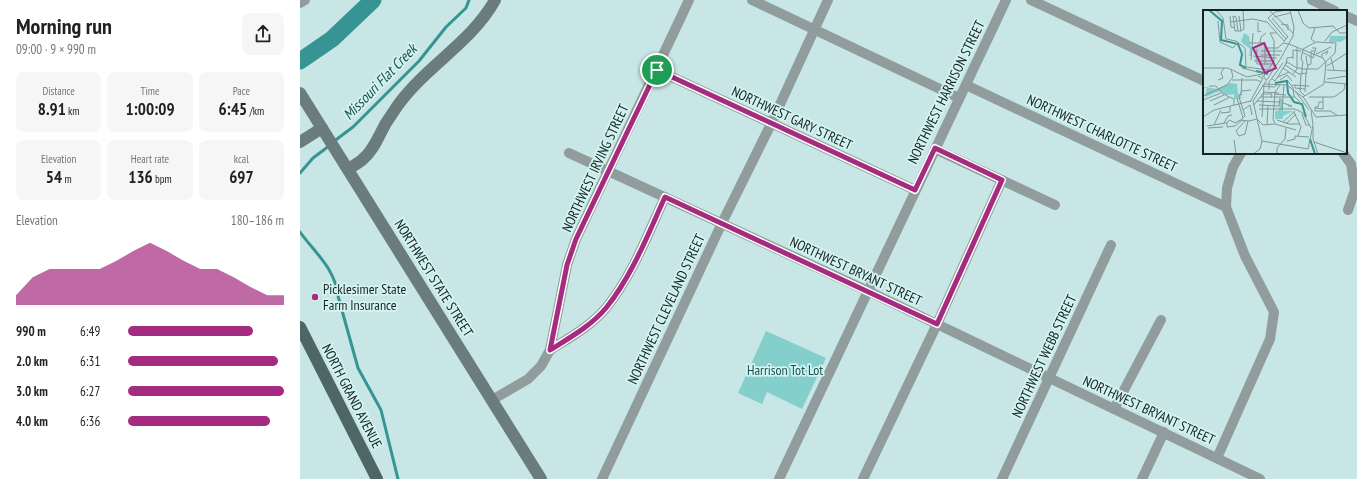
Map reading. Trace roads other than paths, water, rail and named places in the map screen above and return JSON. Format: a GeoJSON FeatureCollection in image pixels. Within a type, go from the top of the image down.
{"type":"FeatureCollection","features":[{"type":"Feature","properties":{"kind":"main road","name":"NORTH GRAND AVENUE"},"geometry":{"type":"LineString","coordinates":[[300,327],[377,479]]}},
{"type":"Feature","properties":{"kind":"street"},"geometry":{"type":"LineString","coordinates":[[300,3],[305,0]]}},
{"type":"Feature","properties":{"kind":"street"},"geometry":{"type":"LineString","coordinates":[[348,169],[364,159],[399,104],[430,69],[456,48],[482,21],[495,0]]}},
{"type":"Feature","properties":{"kind":"street","name":"NORTHWEST IRVING STREET"},"geometry":{"type":"LineString","coordinates":[[492,400],[528,379],[541,366],[550,350],[567,265],[576,239],[689,0]]}},
{"type":"Feature","properties":{"kind":"street"},"geometry":{"type":"LineString","coordinates":[[752,0],[960,98]]}},
{"type":"Feature","properties":{"kind":"street","name":"NORTHWEST CLEVELAND STREET"},"geometry":{"type":"LineString","coordinates":[[602,479],[722,223],[771,124],[828,0]]}},
{"type":"Feature","properties":{"kind":"street","name":"NORTHWEST HARRISON STREET"},"geometry":{"type":"LineString","coordinates":[[779,479],[1006,0]]}},
{"type":"Feature","properties":{"kind":"street"},"geometry":{"type":"LineString","coordinates":[[1031,0],[1203,81]]}},
{"type":"Feature","properties":{"kind":"street"},"geometry":{"type":"LineString","coordinates":[[1312,0],[1333,10]]}},
{"type":"Feature","properties":{"kind":"street"},"geometry":{"type":"LineString","coordinates":[[1347,16],[1357,21]]}},
{"type":"Feature","properties":{"kind":"street","name":"NORTHWEST GARY STREET"},"geometry":{"type":"LineString","coordinates":[[657,70],[915,190]]}},
{"type":"Feature","properties":{"kind":"street","name":"NORTHWEST CHARLOTTE STREET"},"geometry":{"type":"LineString","coordinates":[[966,85],[1226,207]]}},
{"type":"Feature","properties":{"kind":"street","name":"NORTHWEST STATE STREET"},"geometry":{"type":"LineString","coordinates":[[300,93],[541,479]]}},
{"type":"Feature","properties":{"kind":"street"},"geometry":{"type":"LineString","coordinates":[[300,142],[324,132]]}},
{"type":"Feature","properties":{"kind":"street"},"geometry":{"type":"LineString","coordinates":[[935,148],[1055,205]]}},
{"type":"Feature","properties":{"kind":"street","name":"NORTHWEST BRYANT STREET"},"geometry":{"type":"LineString","coordinates":[[569,153],[868,291],[1260,479]]}},
{"type":"Feature","properties":{"kind":"street"},"geometry":{"type":"LineString","coordinates":[[1217,458],[1270,339],[1274,312],[1245,256],[1226,207],[1227,188],[1233,167],[1240,154]]}},
{"type":"Feature","properties":{"kind":"street"},"geometry":{"type":"LineString","coordinates":[[1345,154],[1351,164],[1355,190],[1348,210]]}},
{"type":"Feature","properties":{"kind":"street"},"geometry":{"type":"LineString","coordinates":[[863,479],[937,324],[1002,180]]}},
{"type":"Feature","properties":{"kind":"street"},"geometry":{"type":"LineString","coordinates":[[550,350],[582,330],[605,309],[624,283],[665,197]]}},
{"type":"Feature","properties":{"kind":"street","name":"NORTHWEST WEBB STREET"},"geometry":{"type":"LineString","coordinates":[[1002,479],[1111,245]]}},
{"type":"Feature","properties":{"kind":"street"},"geometry":{"type":"LineString","coordinates":[[1114,409],[1160,320]]}},
{"type":"Feature","properties":{"kind":"street"},"geometry":{"type":"LineString","coordinates":[[1142,479],[1164,432]]}},
{"type":"Feature","properties":{"kind":"waterway"},"geometry":{"type":"LineString","coordinates":[[300,61],[332,39],[373,0]]}},
{"type":"Feature","properties":{"kind":"waterway","name":"Missouri Flat Creek"},"geometry":{"type":"LineString","coordinates":[[333,142],[353,127],[419,61],[446,27],[466,8],[469,0]]}},
{"type":"Feature","properties":{"kind":"waterway","name":"Missouri Flat Creek"},"geometry":{"type":"LineString","coordinates":[[300,173],[313,158],[329,146]]}},
{"type":"Feature","properties":{"kind":"waterway","name":"Missouri Flat Creek"},"geometry":{"type":"LineString","coordinates":[[300,232],[324,261],[333,277],[358,368],[381,410],[398,479]]}},
{"type":"Feature","properties":{"kind":"place","name":"Picklesimer State Farm Insurance"},"geometry":{"type":"Point","coordinates":[315,297]}},
{"type":"Feature","properties":{"kind":"park label","name":"Harrison Tot Lot"},"geometry":{"type":"Point","coordinates":[785,370]}}]}
